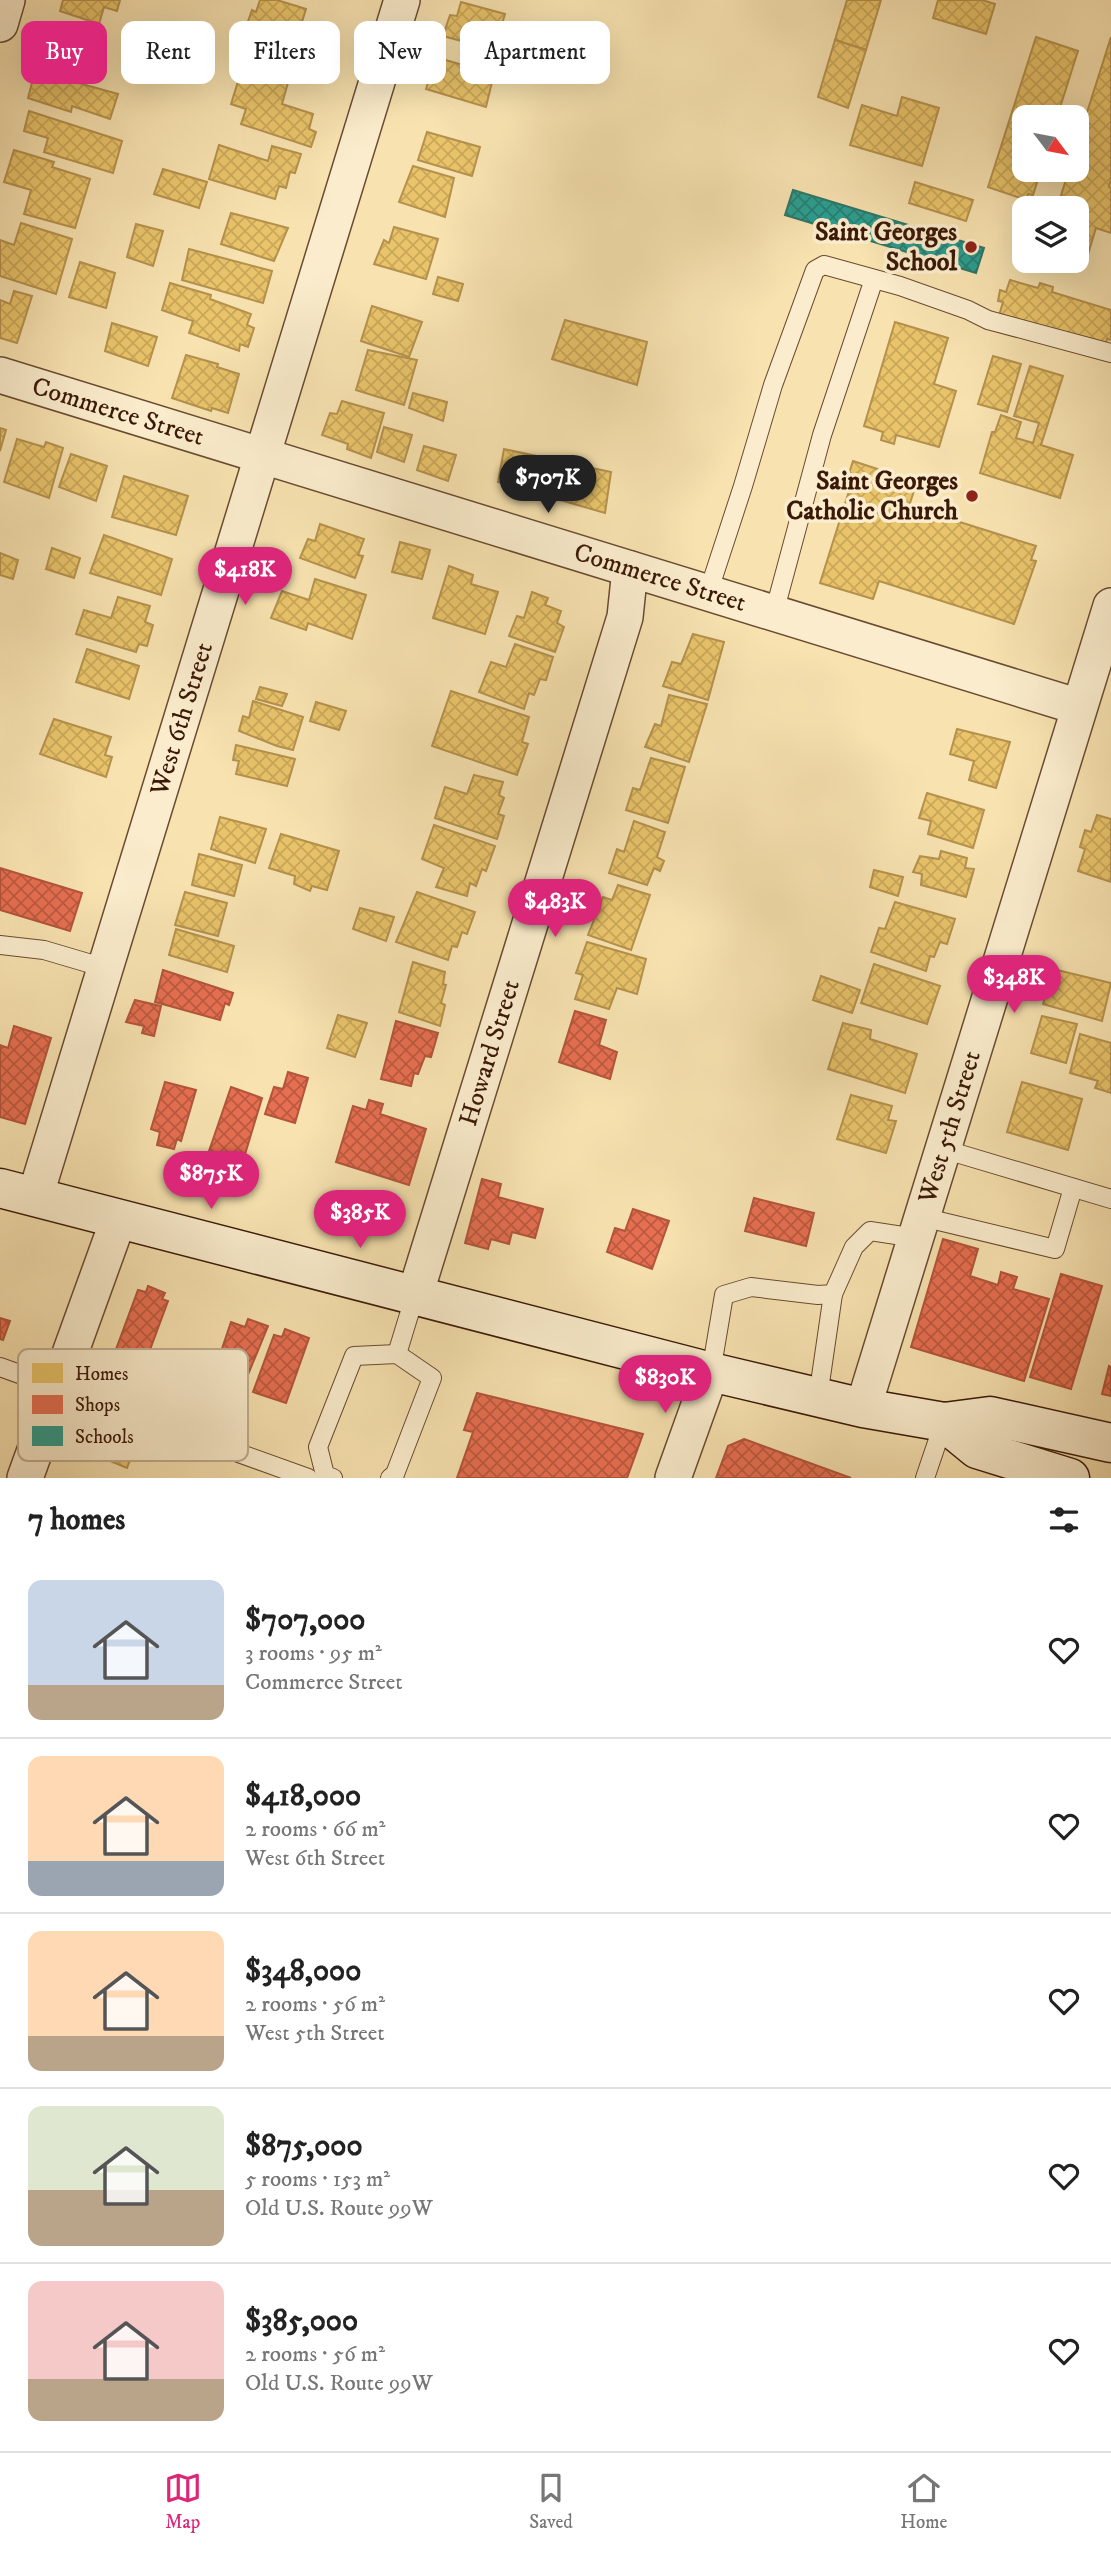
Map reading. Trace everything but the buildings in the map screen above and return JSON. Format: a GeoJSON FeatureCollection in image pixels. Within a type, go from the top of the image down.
{"type":"FeatureCollection","features":[{"type":"Feature","properties":{"kind":"main road"},"geometry":{"type":"LineString","coordinates":[[18,1193],[711,1372],[863,1408],[944,1422],[990,1416],[1111,1443]]}},
{"type":"Feature","properties":{"kind":"main road"},"geometry":{"type":"LineString","coordinates":[[944,1422],[977,1449],[1070,1478]]}},
{"type":"Feature","properties":{"kind":"street"},"geometry":{"type":"LineString","coordinates":[[0,24],[7,0]]}},
{"type":"Feature","properties":{"kind":"street","name":"West 6th Street"},"geometry":{"type":"LineString","coordinates":[[18,1193],[105,968],[402,0]]}},
{"type":"Feature","properties":{"kind":"street","name":"Commerce Street"},"geometry":{"type":"LineString","coordinates":[[0,375],[1079,707]]}},
{"type":"Feature","properties":{"kind":"street","name":"Howard Street"},"geometry":{"type":"LineString","coordinates":[[415,1295],[625,617],[630,569]]}},
{"type":"Feature","properties":{"kind":"street","name":"West 5th Street"},"geometry":{"type":"LineString","coordinates":[[863,1408],[1111,606]]}},
{"type":"Feature","properties":{"kind":"street"},"geometry":{"type":"LineString","coordinates":[[72,1349],[119,1218]]}},
{"type":"Feature","properties":{"kind":"street"},"geometry":{"type":"LineString","coordinates":[[673,1478],[711,1372]]}},
{"type":"Feature","properties":{"kind":"street"},"geometry":{"type":"LineString","coordinates":[[25,1478],[31,1461]]}},
{"type":"Feature","properties":{"kind":"lane"},"geometry":{"type":"LineString","coordinates":[[708,593],[773,385],[815,270],[824,265],[874,279],[968,310],[988,320],[1111,353]]}},
{"type":"Feature","properties":{"kind":"lane"},"geometry":{"type":"LineString","coordinates":[[774,613],[821,435],[874,279]]}},
{"type":"Feature","properties":{"kind":"lane"},"geometry":{"type":"LineString","coordinates":[[0,945],[44,950],[105,968]]}},
{"type":"Feature","properties":{"kind":"lane"},"geometry":{"type":"LineString","coordinates":[[943,1149],[1111,1199]]}},
{"type":"Feature","properties":{"kind":"lane"},"geometry":{"type":"LineString","coordinates":[[818,1397],[833,1294],[853,1247],[870,1231],[919,1227],[1055,1249],[1073,1188]]}},
{"type":"Feature","properties":{"kind":"lane"},"geometry":{"type":"LineString","coordinates":[[711,1372],[724,1295],[751,1287],[818,1295],[833,1294]]}},
{"type":"Feature","properties":{"kind":"lane"},"geometry":{"type":"LineString","coordinates":[[397,1354],[415,1295]]}},
{"type":"Feature","properties":{"kind":"lane"},"geometry":{"type":"LineString","coordinates":[[333,1478],[325,1475],[318,1447],[354,1356],[397,1354],[432,1378],[395,1474],[390,1478]]}},
{"type":"Feature","properties":{"kind":"lane"},"geometry":{"type":"LineString","coordinates":[[0,1367],[18,1374]]}},
{"type":"Feature","properties":{"kind":"lane"},"geometry":{"type":"LineString","coordinates":[[925,1478],[944,1422]]}},
{"type":"Feature","properties":{"kind":"lane"},"geometry":{"type":"LineString","coordinates":[[248,1456],[308,1478]]}},
{"type":"Feature","properties":{"kind":"place","name":"Saint Georges School"},"geometry":{"type":"Point","coordinates":[971,247]}},
{"type":"Feature","properties":{"kind":"place","name":"Saint Georges Catholic Church"},"geometry":{"type":"Point","coordinates":[972,496]}}]}
